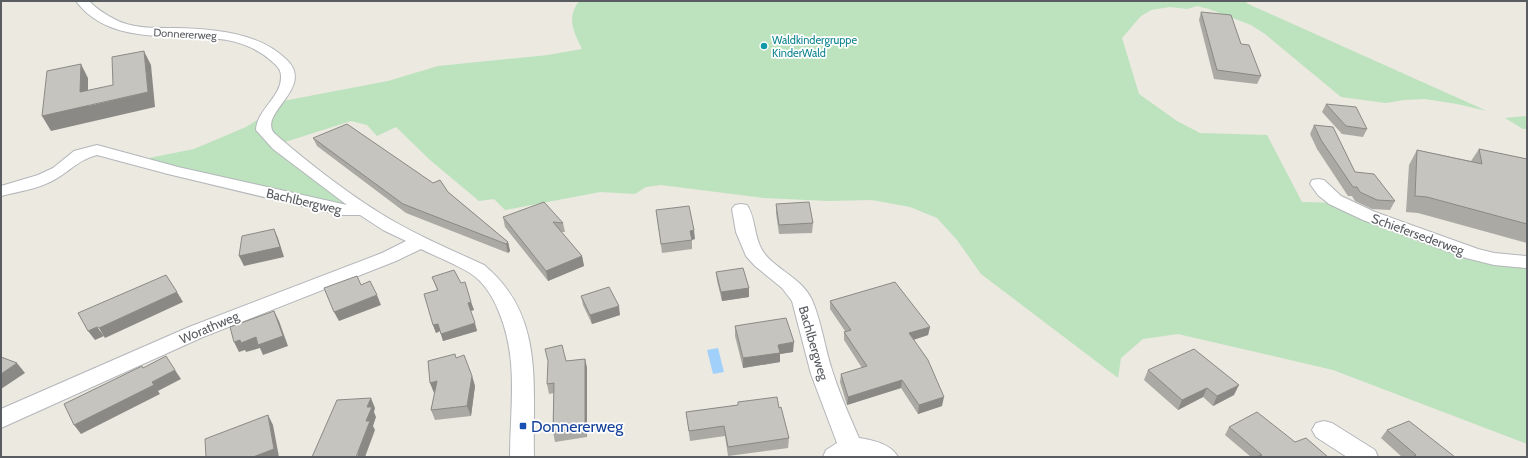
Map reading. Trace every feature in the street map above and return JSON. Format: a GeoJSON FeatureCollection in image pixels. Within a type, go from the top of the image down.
{"type":"FeatureCollection","features":[{"type":"Feature","properties":{"kind":"street","name":"Donnererweg"},"geometry":{"type":"LineString","coordinates":[[82,1],[94,13],[125,27],[154,32],[218,34],[246,42],[276,57],[286,71],[288,84],[283,95],[270,110],[264,127],[266,133],[290,154],[362,208]]}},
{"type":"Feature","properties":{"kind":"street","name":"Bachlbergweg"},"geometry":{"type":"LineString","coordinates":[[1,191],[44,179],[80,154],[97,150],[174,171],[339,210],[354,211],[362,208],[389,226],[420,242],[461,260],[484,273],[493,282],[506,302],[514,328],[523,368],[522,457]]}},
{"type":"Feature","properties":{"kind":"street","name":"Schiefersederweg"},"geometry":{"type":"LineString","coordinates":[[1318,184],[1335,200],[1369,216],[1473,254],[1494,259],[1527,262]]}},
{"type":"Feature","properties":{"kind":"street","name":"Bachlbergweg"},"geometry":{"type":"LineString","coordinates":[[741,209],[745,232],[753,252],[762,262],[789,283],[802,300],[843,452],[868,448],[886,457]]}},
{"type":"Feature","properties":{"kind":"street","name":"Worathweg"},"geometry":{"type":"LineString","coordinates":[[1,419],[196,332],[389,257],[420,242]]}},
{"type":"Feature","properties":{"kind":"street"},"geometry":{"type":"LineString","coordinates":[[1324,430],[1366,457]]}},
{"type":"Feature","properties":{"kind":"green space"},"geometry":{"type":"Polygon","coordinates":[[[579,1],[1249,1],[1246,3],[1487,111],[1425,99],[1386,103],[1341,97],[1265,34],[1251,25],[1197,6],[1187,9],[1170,7],[1151,10],[1141,16],[1122,38],[1139,94],[1177,121],[1200,133],[1267,135],[1302,202],[1347,203],[1489,255],[1527,259],[1527,444],[1333,370],[1178,334],[1143,339],[1121,358],[1118,378],[981,274],[957,240],[937,218],[910,207],[872,200],[828,201],[764,198],[661,185],[646,187],[635,194],[600,192],[505,210],[494,199],[479,201],[430,160],[396,127],[377,136],[367,125],[351,121],[282,143],[269,131],[271,115],[283,101],[388,81],[438,66],[548,55],[582,49],[574,31],[572,20],[575,8],[579,1]]]}},
{"type":"Feature","properties":{"kind":"green space"},"geometry":{"type":"Polygon","coordinates":[[[265,115],[260,123],[350,207],[337,206],[144,159],[194,149],[246,127],[265,115]]]}},
{"type":"Feature","properties":{"kind":"green space"},"geometry":{"type":"Polygon","coordinates":[[[1527,116],[1527,129],[1523,129],[1505,118],[1527,116]]]}},
{"type":"Feature","properties":{"kind":"water"},"geometry":{"type":"Polygon","coordinates":[[[718,348],[724,372],[713,374],[707,350],[718,348]]]}},
{"type":"Feature","properties":{"kind":"building"},"geometry":{"type":"Polygon","coordinates":[[[1201,12],[1231,15],[1241,44],[1249,45],[1261,76],[1217,70],[1201,12]]]}},
{"type":"Feature","properties":{"kind":"building"},"geometry":{"type":"Polygon","coordinates":[[[144,51],[148,92],[42,116],[47,71],[81,64],[80,92],[113,85],[112,57],[144,51]]]}},
{"type":"Feature","properties":{"kind":"building"},"geometry":{"type":"Polygon","coordinates":[[[1326,104],[1356,107],[1367,129],[1346,126],[1326,104]]]}},
{"type":"Feature","properties":{"kind":"building"},"geometry":{"type":"Polygon","coordinates":[[[347,124],[433,183],[440,180],[448,192],[508,242],[506,244],[403,204],[313,138],[347,124]]]}},
{"type":"Feature","properties":{"kind":"building"},"geometry":{"type":"Polygon","coordinates":[[[1314,125],[1333,127],[1355,172],[1374,174],[1395,201],[1377,200],[1360,192],[1357,187],[1353,187],[1321,140],[1314,125]]]}},
{"type":"Feature","properties":{"kind":"building"},"geometry":{"type":"Polygon","coordinates":[[[1479,149],[1527,159],[1527,224],[1427,197],[1415,196],[1417,150],[1482,164],[1479,149]]]}},
{"type":"Feature","properties":{"kind":"building"},"geometry":{"type":"Polygon","coordinates":[[[544,202],[563,223],[553,222],[582,256],[546,271],[503,217],[544,202]]]}},
{"type":"Feature","properties":{"kind":"building"},"geometry":{"type":"Polygon","coordinates":[[[809,202],[813,223],[779,225],[776,204],[809,202]]]}},
{"type":"Feature","properties":{"kind":"building"},"geometry":{"type":"Polygon","coordinates":[[[689,206],[694,230],[690,231],[692,240],[661,244],[656,210],[689,206]]]}},
{"type":"Feature","properties":{"kind":"building"},"geometry":{"type":"Polygon","coordinates":[[[274,229],[280,247],[239,256],[242,236],[274,229]]]}},
{"type":"Feature","properties":{"kind":"building"},"geometry":{"type":"Polygon","coordinates":[[[743,268],[749,288],[721,292],[716,272],[743,268]]]}},
{"type":"Feature","properties":{"kind":"building"},"geometry":{"type":"Polygon","coordinates":[[[454,270],[461,283],[465,282],[471,302],[468,303],[475,323],[441,334],[438,324],[433,325],[424,294],[438,290],[432,277],[454,270]]]}},
{"type":"Feature","properties":{"kind":"building"},"geometry":{"type":"Polygon","coordinates":[[[166,275],[177,292],[99,328],[97,327],[88,331],[78,313],[166,275]]]}},
{"type":"Feature","properties":{"kind":"building"},"geometry":{"type":"Polygon","coordinates":[[[357,276],[361,285],[370,281],[377,295],[334,312],[324,288],[357,276]]]}},
{"type":"Feature","properties":{"kind":"building"},"geometry":{"type":"Polygon","coordinates":[[[895,282],[930,327],[909,333],[928,360],[944,397],[919,405],[902,380],[848,397],[841,374],[867,366],[844,332],[851,330],[830,301],[895,282]]]}},
{"type":"Feature","properties":{"kind":"building"},"geometry":{"type":"Polygon","coordinates":[[[609,287],[619,306],[590,315],[581,296],[609,287]]]}},
{"type":"Feature","properties":{"kind":"building"},"geometry":{"type":"Polygon","coordinates":[[[274,311],[283,336],[258,345],[256,337],[241,343],[240,340],[234,342],[230,327],[274,311]]]}},
{"type":"Feature","properties":{"kind":"building"},"geometry":{"type":"Polygon","coordinates":[[[786,318],[794,342],[778,345],[780,353],[743,358],[735,326],[786,318]]]}},
{"type":"Feature","properties":{"kind":"building"},"geometry":{"type":"Polygon","coordinates":[[[562,345],[566,361],[585,359],[585,428],[553,432],[554,383],[547,384],[548,361],[545,349],[562,345]]]}},
{"type":"Feature","properties":{"kind":"building"},"geometry":{"type":"Polygon","coordinates":[[[1194,349],[1239,385],[1217,396],[1207,388],[1182,400],[1148,370],[1194,349]]]}},
{"type":"Feature","properties":{"kind":"building"},"geometry":{"type":"Polygon","coordinates":[[[455,354],[456,358],[464,355],[472,376],[467,406],[431,410],[437,381],[430,383],[428,361],[455,354]]]}},
{"type":"Feature","properties":{"kind":"building"},"geometry":{"type":"Polygon","coordinates":[[[166,356],[175,370],[152,382],[154,385],[74,425],[64,404],[166,356]]]}},
{"type":"Feature","properties":{"kind":"building"},"geometry":{"type":"Polygon","coordinates":[[[1,357],[17,363],[1,374],[1,357]]]}},
{"type":"Feature","properties":{"kind":"building"},"geometry":{"type":"Polygon","coordinates":[[[777,397],[789,438],[728,447],[724,426],[689,431],[686,412],[738,405],[738,402],[777,397]]]}},
{"type":"Feature","properties":{"kind":"building"},"geometry":{"type":"Polygon","coordinates":[[[371,398],[367,407],[372,407],[366,421],[370,421],[356,457],[312,457],[337,400],[371,398]]]}},
{"type":"Feature","properties":{"kind":"building"},"geometry":{"type":"Polygon","coordinates":[[[1257,412],[1295,442],[1306,438],[1328,457],[1256,457],[1262,455],[1229,427],[1257,412]]]}},
{"type":"Feature","properties":{"kind":"building"},"geometry":{"type":"Polygon","coordinates":[[[268,415],[274,449],[253,457],[206,457],[205,439],[268,415]]]}},
{"type":"Feature","properties":{"kind":"building"},"geometry":{"type":"Polygon","coordinates":[[[1409,421],[1455,457],[1415,457],[1414,456],[1416,455],[1387,430],[1409,421]]]}},
{"type":"Feature","properties":{"kind":"place","name":"Waldkindergruppe KinderWald"},"geometry":{"type":"Point","coordinates":[764,46]}},
{"type":"Feature","properties":{"kind":"place","name":"Donnererweg"},"geometry":{"type":"Point","coordinates":[523,426]}}]}
